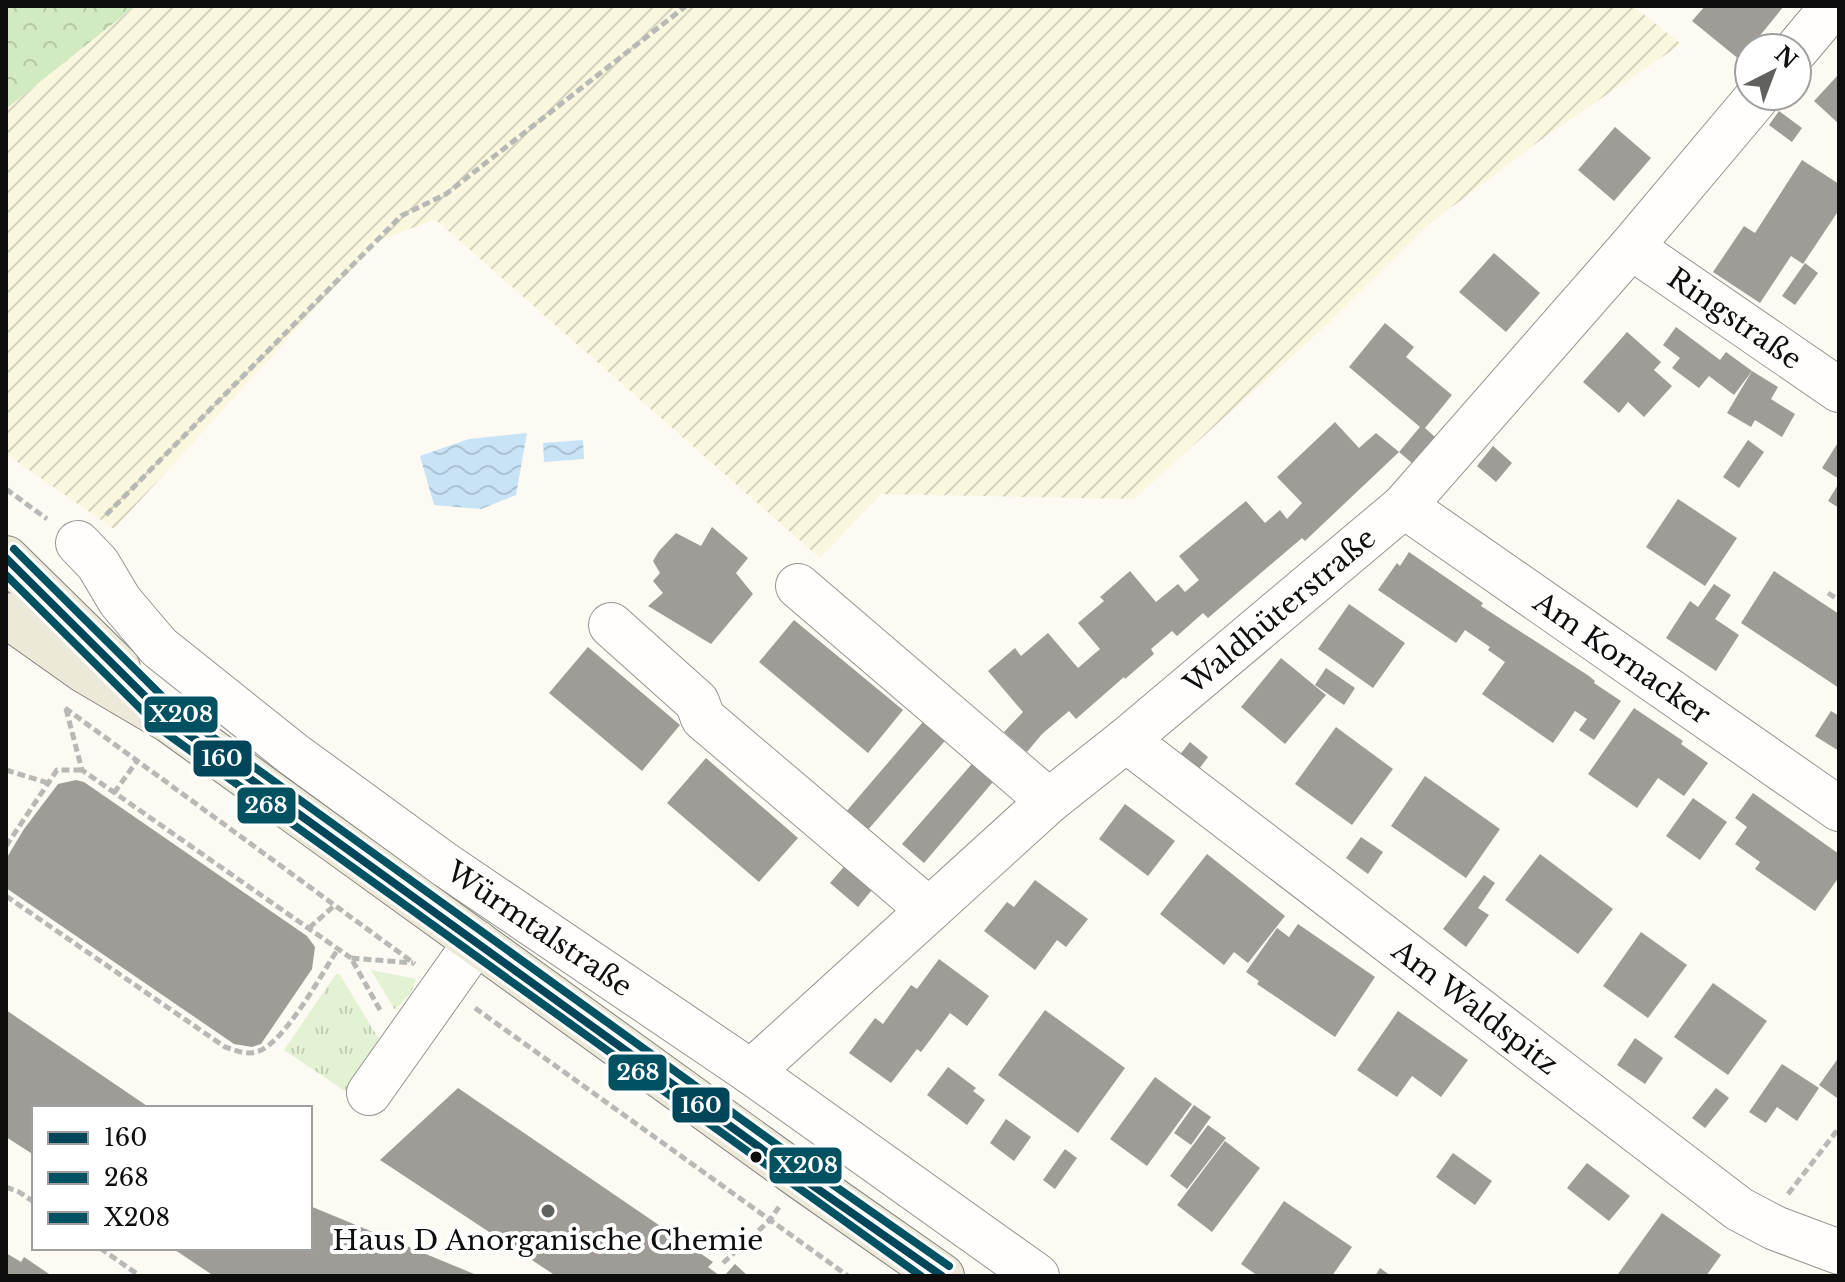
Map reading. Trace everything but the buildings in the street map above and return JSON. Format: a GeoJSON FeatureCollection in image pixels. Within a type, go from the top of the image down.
{"type":"FeatureCollection","features":[{"type":"Feature","properties":{"kind":"main road","name":"Würmtalstraße"},"geometry":{"type":"LineString","coordinates":[[6,558],[170,721]]}},
{"type":"Feature","properties":{"kind":"main road","name":"Würmtalstraße"},"geometry":{"type":"LineString","coordinates":[[6,615],[85,671],[170,721],[942,1276]]}},
{"type":"Feature","properties":{"kind":"street"},"geometry":{"type":"LineString","coordinates":[[1811,32],[1833,6]]}},
{"type":"Feature","properties":{"kind":"street","name":"Waldhüterstraße"},"geometry":{"type":"LineString","coordinates":[[751,1072],[1049,801],[1404,506],[1745,112]]}},
{"type":"Feature","properties":{"kind":"street","name":"Ringstraße"},"geometry":{"type":"LineString","coordinates":[[1631,247],[1839,390]]}},
{"type":"Feature","properties":{"kind":"street","name":"Am Kornacker"},"geometry":{"type":"LineString","coordinates":[[1404,506],[1839,809]]}},
{"type":"Feature","properties":{"kind":"street","name":"Würmtalstraße"},"geometry":{"type":"LineString","coordinates":[[78,543],[98,564],[120,601],[159,647],[293,754],[444,864],[751,1072],[1037,1276]]}},
{"type":"Feature","properties":{"kind":"street"},"geometry":{"type":"LineString","coordinates":[[798,586],[1049,801]]}},
{"type":"Feature","properties":{"kind":"street"},"geometry":{"type":"LineString","coordinates":[[611,625],[697,702],[703,718],[929,910]]}},
{"type":"Feature","properties":{"kind":"street","name":"Am Waldspitz"},"geometry":{"type":"LineString","coordinates":[[1126,740],[1739,1209],[1775,1228],[1839,1252]]}},
{"type":"Feature","properties":{"kind":"street"},"geometry":{"type":"LineString","coordinates":[[369,1093],[476,942]]}},
{"type":"Feature","properties":{"kind":"path"},"geometry":{"type":"LineString","coordinates":[[6,489],[78,543],[401,216],[446,194],[686,6]]}},
{"type":"Feature","properties":{"kind":"path"},"geometry":{"type":"LineString","coordinates":[[1828,593],[1839,600]]}},
{"type":"Feature","properties":{"kind":"path"},"geometry":{"type":"LineString","coordinates":[[66,709],[82,770]]}},
{"type":"Feature","properties":{"kind":"path"},"geometry":{"type":"LineString","coordinates":[[114,793],[137,761]]}},
{"type":"Feature","properties":{"kind":"path"},"geometry":{"type":"LineString","coordinates":[[6,770],[48,783]]}},
{"type":"Feature","properties":{"kind":"path"},"geometry":{"type":"LineString","coordinates":[[6,846],[57,770],[82,770],[351,958],[401,1046]]}},
{"type":"Feature","properties":{"kind":"path"},"geometry":{"type":"LineString","coordinates":[[6,896],[225,1047],[244,1053],[259,1052],[283,1034],[338,949]]}},
{"type":"Feature","properties":{"kind":"path"},"geometry":{"type":"LineString","coordinates":[[309,928],[335,905]]}},
{"type":"Feature","properties":{"kind":"path"},"geometry":{"type":"LineString","coordinates":[[351,958],[414,963]]}},
{"type":"Feature","properties":{"kind":"path"},"geometry":{"type":"LineString","coordinates":[[1775,1228],[1787,1195],[1839,1128]]}},
{"type":"Feature","properties":{"kind":"path"},"geometry":{"type":"LineString","coordinates":[[723,1263],[769,1221],[802,1178]]}},
{"type":"Feature","properties":{"kind":"path"},"geometry":{"type":"LineString","coordinates":[[6,1187],[32,1201]]}},
{"type":"Feature","properties":{"kind":"path"},"geometry":{"type":"LineString","coordinates":[[103,1250],[140,1276]]}},
{"type":"Feature","properties":{"kind":"shaded area"},"geometry":{"type":"Polygon","coordinates":[[[135,6],[1633,6],[1681,44],[1546,136],[1428,225],[1328,324],[1134,499],[881,494],[820,558],[435,219],[376,242],[114,529],[6,454],[6,109],[135,6]]]}},
{"type":"Feature","properties":{"kind":"green space"},"geometry":{"type":"Polygon","coordinates":[[[6,6],[135,6],[6,109],[6,6]]]}},
{"type":"Feature","properties":{"kind":"green space"},"geometry":{"type":"Polygon","coordinates":[[[371,970],[416,979],[411,993],[395,1010],[371,970]]]}},
{"type":"Feature","properties":{"kind":"green space"},"geometry":{"type":"Polygon","coordinates":[[[336,974],[340,975],[379,1039],[345,1091],[284,1050],[336,974]]]}},
{"type":"Feature","properties":{"kind":"water"},"geometry":{"type":"Polygon","coordinates":[[[527,433],[516,495],[481,509],[434,505],[420,456],[469,439],[527,433]]]}},
{"type":"Feature","properties":{"kind":"water"},"geometry":{"type":"Polygon","coordinates":[[[583,440],[584,459],[544,462],[543,443],[583,440]]]}},
{"type":"Feature","properties":{"kind":"transit line","name":"X208"},"geometry":{"type":"LineString","coordinates":[[14,549],[178,712],[949,1266]]}},
{"type":"Feature","properties":{"kind":"transit line","name":"160"},"geometry":{"type":"LineString","coordinates":[[6,558],[170,721],[942,1276]]}},
{"type":"Feature","properties":{"kind":"transit line","name":"268"},"geometry":{"type":"LineString","coordinates":[[6,575],[163,731],[921,1276]]}},
{"type":"Feature","properties":{"kind":"place","name":"Haus D Anorganische Chemie"},"geometry":{"type":"Point","coordinates":[548,1211]}}]}
